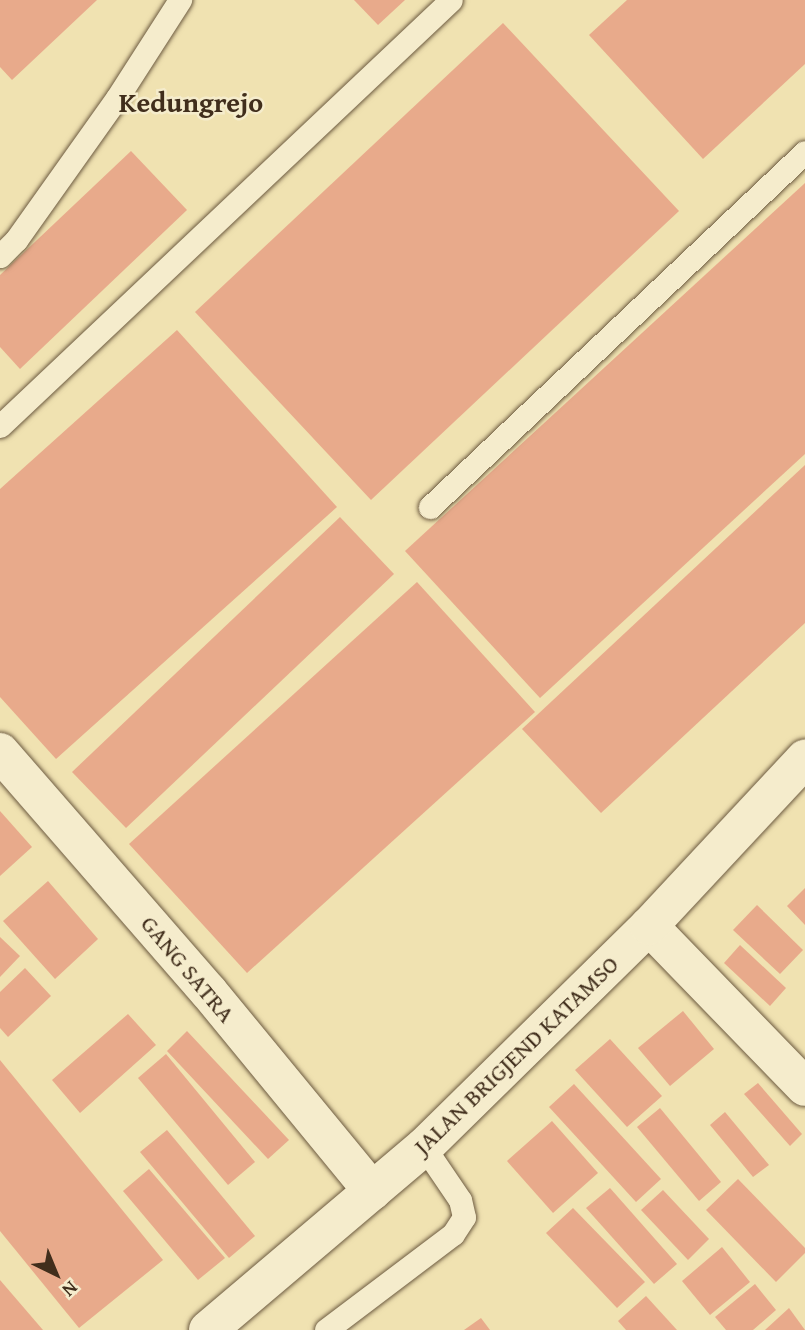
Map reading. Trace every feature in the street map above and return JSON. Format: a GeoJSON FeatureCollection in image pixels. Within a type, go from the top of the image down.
{"type":"FeatureCollection","features":[{"type":"Feature","properties":{"kind":"street","name":"GANG SATRA"},"geometry":{"type":"LineString","coordinates":[[0,752],[208,991],[372,1191]]}},
{"type":"Feature","properties":{"kind":"street","name":"JALAN BRIGJEND KATAMSO"},"geometry":{"type":"LineString","coordinates":[[208,1330],[424,1147],[649,926],[805,759]]}},
{"type":"Feature","properties":{"kind":"street"},"geometry":{"type":"LineString","coordinates":[[649,926],[805,1087]]}},
{"type":"Feature","properties":{"kind":"lane"},"geometry":{"type":"LineString","coordinates":[[0,256],[16,240],[117,98],[180,0]]}},
{"type":"Feature","properties":{"kind":"lane"},"geometry":{"type":"LineString","coordinates":[[0,426],[451,0]]}},
{"type":"Feature","properties":{"kind":"lane"},"geometry":{"type":"LineString","coordinates":[[430,507],[805,152]]}},
{"type":"Feature","properties":{"kind":"lane"},"geometry":{"type":"LineString","coordinates":[[326,1330],[453,1234],[464,1217],[460,1200],[424,1147]]}},
{"type":"Feature","properties":{"kind":"building"},"geometry":{"type":"Polygon","coordinates":[[[0,0],[97,0],[12,80],[0,67],[0,0]]]}},
{"type":"Feature","properties":{"kind":"building"},"geometry":{"type":"Polygon","coordinates":[[[354,0],[405,0],[378,25],[354,0]]]}},
{"type":"Feature","properties":{"kind":"building"},"geometry":{"type":"Polygon","coordinates":[[[627,0],[805,0],[805,64],[703,159],[589,35],[627,0]]]}},
{"type":"Feature","properties":{"kind":"building"},"geometry":{"type":"Polygon","coordinates":[[[503,23],[679,211],[371,500],[195,312],[503,23]]]}},
{"type":"Feature","properties":{"kind":"building"},"geometry":{"type":"Polygon","coordinates":[[[131,151],[187,210],[20,369],[0,347],[0,275],[131,151]]]}},
{"type":"Feature","properties":{"kind":"building"},"geometry":{"type":"Polygon","coordinates":[[[805,183],[805,454],[540,698],[405,551],[805,183]]]}},
{"type":"Feature","properties":{"kind":"building"},"geometry":{"type":"Polygon","coordinates":[[[177,330],[337,507],[56,759],[0,697],[0,489],[177,330]]]}},
{"type":"Feature","properties":{"kind":"building"},"geometry":{"type":"Polygon","coordinates":[[[805,465],[805,623],[601,813],[522,729],[805,465]]]}},
{"type":"Feature","properties":{"kind":"building"},"geometry":{"type":"Polygon","coordinates":[[[340,517],[394,574],[126,828],[72,772],[340,517]]]}},
{"type":"Feature","properties":{"kind":"building"},"geometry":{"type":"Polygon","coordinates":[[[417,582],[535,712],[247,973],[129,844],[417,582]]]}},
{"type":"Feature","properties":{"kind":"building"},"geometry":{"type":"Polygon","coordinates":[[[0,811],[32,847],[0,876],[0,811]]]}},
{"type":"Feature","properties":{"kind":"building"},"geometry":{"type":"Polygon","coordinates":[[[48,881],[98,939],[55,979],[3,921],[48,881]]]}},
{"type":"Feature","properties":{"kind":"building"},"geometry":{"type":"Polygon","coordinates":[[[805,888],[805,925],[787,906],[805,888]]]}},
{"type":"Feature","properties":{"kind":"building"},"geometry":{"type":"Polygon","coordinates":[[[757,905],[803,950],[780,974],[733,930],[757,905]]]}},
{"type":"Feature","properties":{"kind":"building"},"geometry":{"type":"Polygon","coordinates":[[[0,937],[20,956],[0,977],[0,937]]]}},
{"type":"Feature","properties":{"kind":"building"},"geometry":{"type":"Polygon","coordinates":[[[740,945],[786,988],[770,1006],[724,963],[740,945]]]}},
{"type":"Feature","properties":{"kind":"building"},"geometry":{"type":"Polygon","coordinates":[[[25,968],[51,996],[8,1037],[0,1028],[0,992],[25,968]]]}},
{"type":"Feature","properties":{"kind":"building"},"geometry":{"type":"Polygon","coordinates":[[[683,1011],[714,1049],[670,1086],[638,1048],[683,1011]]]}},
{"type":"Feature","properties":{"kind":"building"},"geometry":{"type":"Polygon","coordinates":[[[128,1014],[156,1045],[80,1113],[52,1080],[128,1014]]]}},
{"type":"Feature","properties":{"kind":"building"},"geometry":{"type":"Polygon","coordinates":[[[187,1031],[289,1140],[268,1159],[167,1051],[187,1031]]]}},
{"type":"Feature","properties":{"kind":"building"},"geometry":{"type":"Polygon","coordinates":[[[610,1039],[662,1096],[627,1127],[575,1070],[610,1039]]]}},
{"type":"Feature","properties":{"kind":"building"},"geometry":{"type":"Polygon","coordinates":[[[166,1054],[255,1162],[228,1185],[138,1078],[166,1054]]]}},
{"type":"Feature","properties":{"kind":"building"},"geometry":{"type":"Polygon","coordinates":[[[0,1060],[163,1260],[79,1328],[0,1231],[0,1060]]]}},
{"type":"Feature","properties":{"kind":"building"},"geometry":{"type":"Polygon","coordinates":[[[758,1083],[802,1134],[790,1146],[744,1094],[758,1083]]]}},
{"type":"Feature","properties":{"kind":"building"},"geometry":{"type":"Polygon","coordinates":[[[574,1084],[661,1179],[636,1202],[549,1107],[574,1084]]]}},
{"type":"Feature","properties":{"kind":"building"},"geometry":{"type":"Polygon","coordinates":[[[660,1108],[721,1182],[699,1201],[637,1127],[660,1108]]]}},
{"type":"Feature","properties":{"kind":"building"},"geometry":{"type":"Polygon","coordinates":[[[725,1112],[769,1165],[753,1177],[710,1125],[725,1112]]]}},
{"type":"Feature","properties":{"kind":"building"},"geometry":{"type":"Polygon","coordinates":[[[552,1121],[598,1173],[553,1213],[507,1161],[552,1121]]]}},
{"type":"Feature","properties":{"kind":"building"},"geometry":{"type":"Polygon","coordinates":[[[167,1130],[255,1236],[229,1258],[140,1152],[167,1130]]]}},
{"type":"Feature","properties":{"kind":"building"},"geometry":{"type":"Polygon","coordinates":[[[149,1169],[225,1258],[198,1280],[123,1191],[149,1169]]]}},
{"type":"Feature","properties":{"kind":"building"},"geometry":{"type":"Polygon","coordinates":[[[738,1179],[805,1248],[805,1253],[776,1282],[706,1210],[738,1179]]]}},
{"type":"Feature","properties":{"kind":"building"},"geometry":{"type":"Polygon","coordinates":[[[610,1188],[677,1264],[654,1284],[586,1208],[610,1188]]]}},
{"type":"Feature","properties":{"kind":"building"},"geometry":{"type":"Polygon","coordinates":[[[663,1190],[709,1239],[688,1260],[641,1210],[663,1190]]]}},
{"type":"Feature","properties":{"kind":"building"},"geometry":{"type":"Polygon","coordinates":[[[573,1208],[645,1282],[617,1308],[546,1233],[573,1208]]]}},
{"type":"Feature","properties":{"kind":"building"},"geometry":{"type":"Polygon","coordinates":[[[722,1247],[750,1282],[710,1315],[682,1281],[722,1247]]]}},
{"type":"Feature","properties":{"kind":"building"},"geometry":{"type":"Polygon","coordinates":[[[0,1280],[43,1330],[0,1330],[0,1280]]]}},
{"type":"Feature","properties":{"kind":"building"},"geometry":{"type":"Polygon","coordinates":[[[755,1284],[776,1310],[753,1330],[726,1330],[715,1317],[755,1284]]]}},
{"type":"Feature","properties":{"kind":"building"},"geometry":{"type":"Polygon","coordinates":[[[646,1296],[677,1330],[626,1330],[618,1321],[646,1296]]]}},
{"type":"Feature","properties":{"kind":"building"},"geometry":{"type":"Polygon","coordinates":[[[789,1308],[805,1330],[765,1330],[789,1308]]]}},
{"type":"Feature","properties":{"kind":"building"},"geometry":{"type":"Polygon","coordinates":[[[481,1318],[490,1330],[464,1330],[481,1318]]]}},
{"type":"Feature","properties":{"kind":"district","name":"Kedungrejo"},"geometry":{"type":"Point","coordinates":[191,102]}}]}
